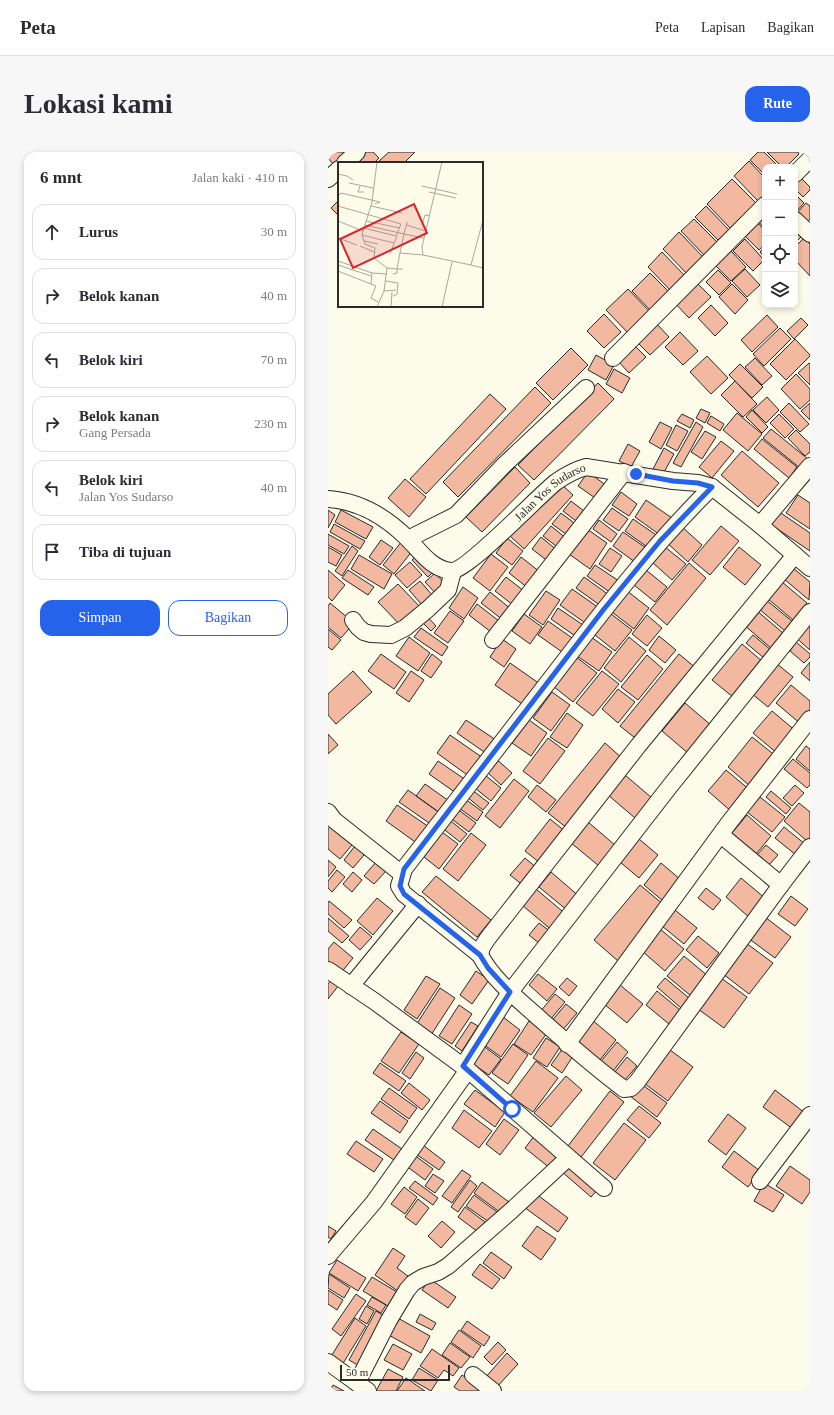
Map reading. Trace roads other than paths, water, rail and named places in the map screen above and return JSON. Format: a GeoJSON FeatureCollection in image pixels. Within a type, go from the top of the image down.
{"type":"FeatureCollection","features":[{"type":"Feature","properties":{"kind":"street"},"geometry":{"type":"LineString","coordinates":[[346,162],[357,152]]}},
{"type":"Feature","properties":{"kind":"street"},"geometry":{"type":"LineString","coordinates":[[798,171],[810,159]]}},
{"type":"Feature","properties":{"kind":"street"},"geometry":{"type":"LineString","coordinates":[[328,179],[338,170]]}},
{"type":"Feature","properties":{"kind":"street"},"geometry":{"type":"LineString","coordinates":[[613,358],[762,208]]}},
{"type":"Feature","properties":{"kind":"street"},"geometry":{"type":"LineString","coordinates":[[798,223],[810,234]]}},
{"type":"Feature","properties":{"kind":"street"},"geometry":{"type":"LineString","coordinates":[[408,539],[456,515],[504,465],[586,388]]}},
{"type":"Feature","properties":{"kind":"street"},"geometry":{"type":"LineString","coordinates":[[760,525],[810,466]]}},
{"type":"Feature","properties":{"kind":"street","name":"Jalan Yos Sudarso"},"geometry":{"type":"LineString","coordinates":[[453,571],[464,565],[506,529],[556,482],[574,470],[586,467],[673,481],[698,483],[712,487],[760,525],[810,568]]}},
{"type":"Feature","properties":{"kind":"street"},"geometry":{"type":"LineString","coordinates":[[493,640],[624,472]]}},
{"type":"Feature","properties":{"kind":"street"},"geometry":{"type":"LineString","coordinates":[[712,487],[660,541],[604,609],[404,869],[400,886],[404,894],[480,955],[488,968],[510,992],[568,1044],[624,1089],[631,1088],[637,1082],[810,847]]}},
{"type":"Feature","properties":{"kind":"street"},"geometry":{"type":"LineString","coordinates":[[328,499],[360,506],[376,513],[408,539],[423,556],[440,569],[453,571],[448,590],[428,609],[404,628],[391,635],[376,635],[364,632],[353,620]]}},
{"type":"Feature","properties":{"kind":"street"},"geometry":{"type":"LineString","coordinates":[[480,955],[482,947],[488,938],[638,746],[795,555]]}},
{"type":"Feature","properties":{"kind":"street"},"geometry":{"type":"LineString","coordinates":[[328,1256],[374,1202],[465,1068],[510,992],[670,786],[810,612]]}},
{"type":"Feature","properties":{"kind":"street"},"geometry":{"type":"LineString","coordinates":[[568,1044],[724,830],[810,719]]}},
{"type":"Feature","properties":{"kind":"street"},"geometry":{"type":"LineString","coordinates":[[328,812],[334,820],[402,874]]}},
{"type":"Feature","properties":{"kind":"street"},"geometry":{"type":"LineString","coordinates":[[724,830],[784,881]]}},
{"type":"Feature","properties":{"kind":"street"},"geometry":{"type":"LineString","coordinates":[[351,986],[418,904]]}},
{"type":"Feature","properties":{"kind":"street"},"geometry":{"type":"LineString","coordinates":[[328,970],[374,1001],[465,1068],[604,1188]]}},
{"type":"Feature","properties":{"kind":"street"},"geometry":{"type":"LineString","coordinates":[[760,1181],[810,1115]]}},
{"type":"Feature","properties":{"kind":"street"},"geometry":{"type":"LineString","coordinates":[[328,1362],[362,1387],[389,1320],[407,1290],[413,1283],[423,1277],[443,1269],[512,1210],[568,1158]]}},
{"type":"Feature","properties":{"kind":"street"},"geometry":{"type":"LineString","coordinates":[[473,1374],[493,1391]]}}]}
